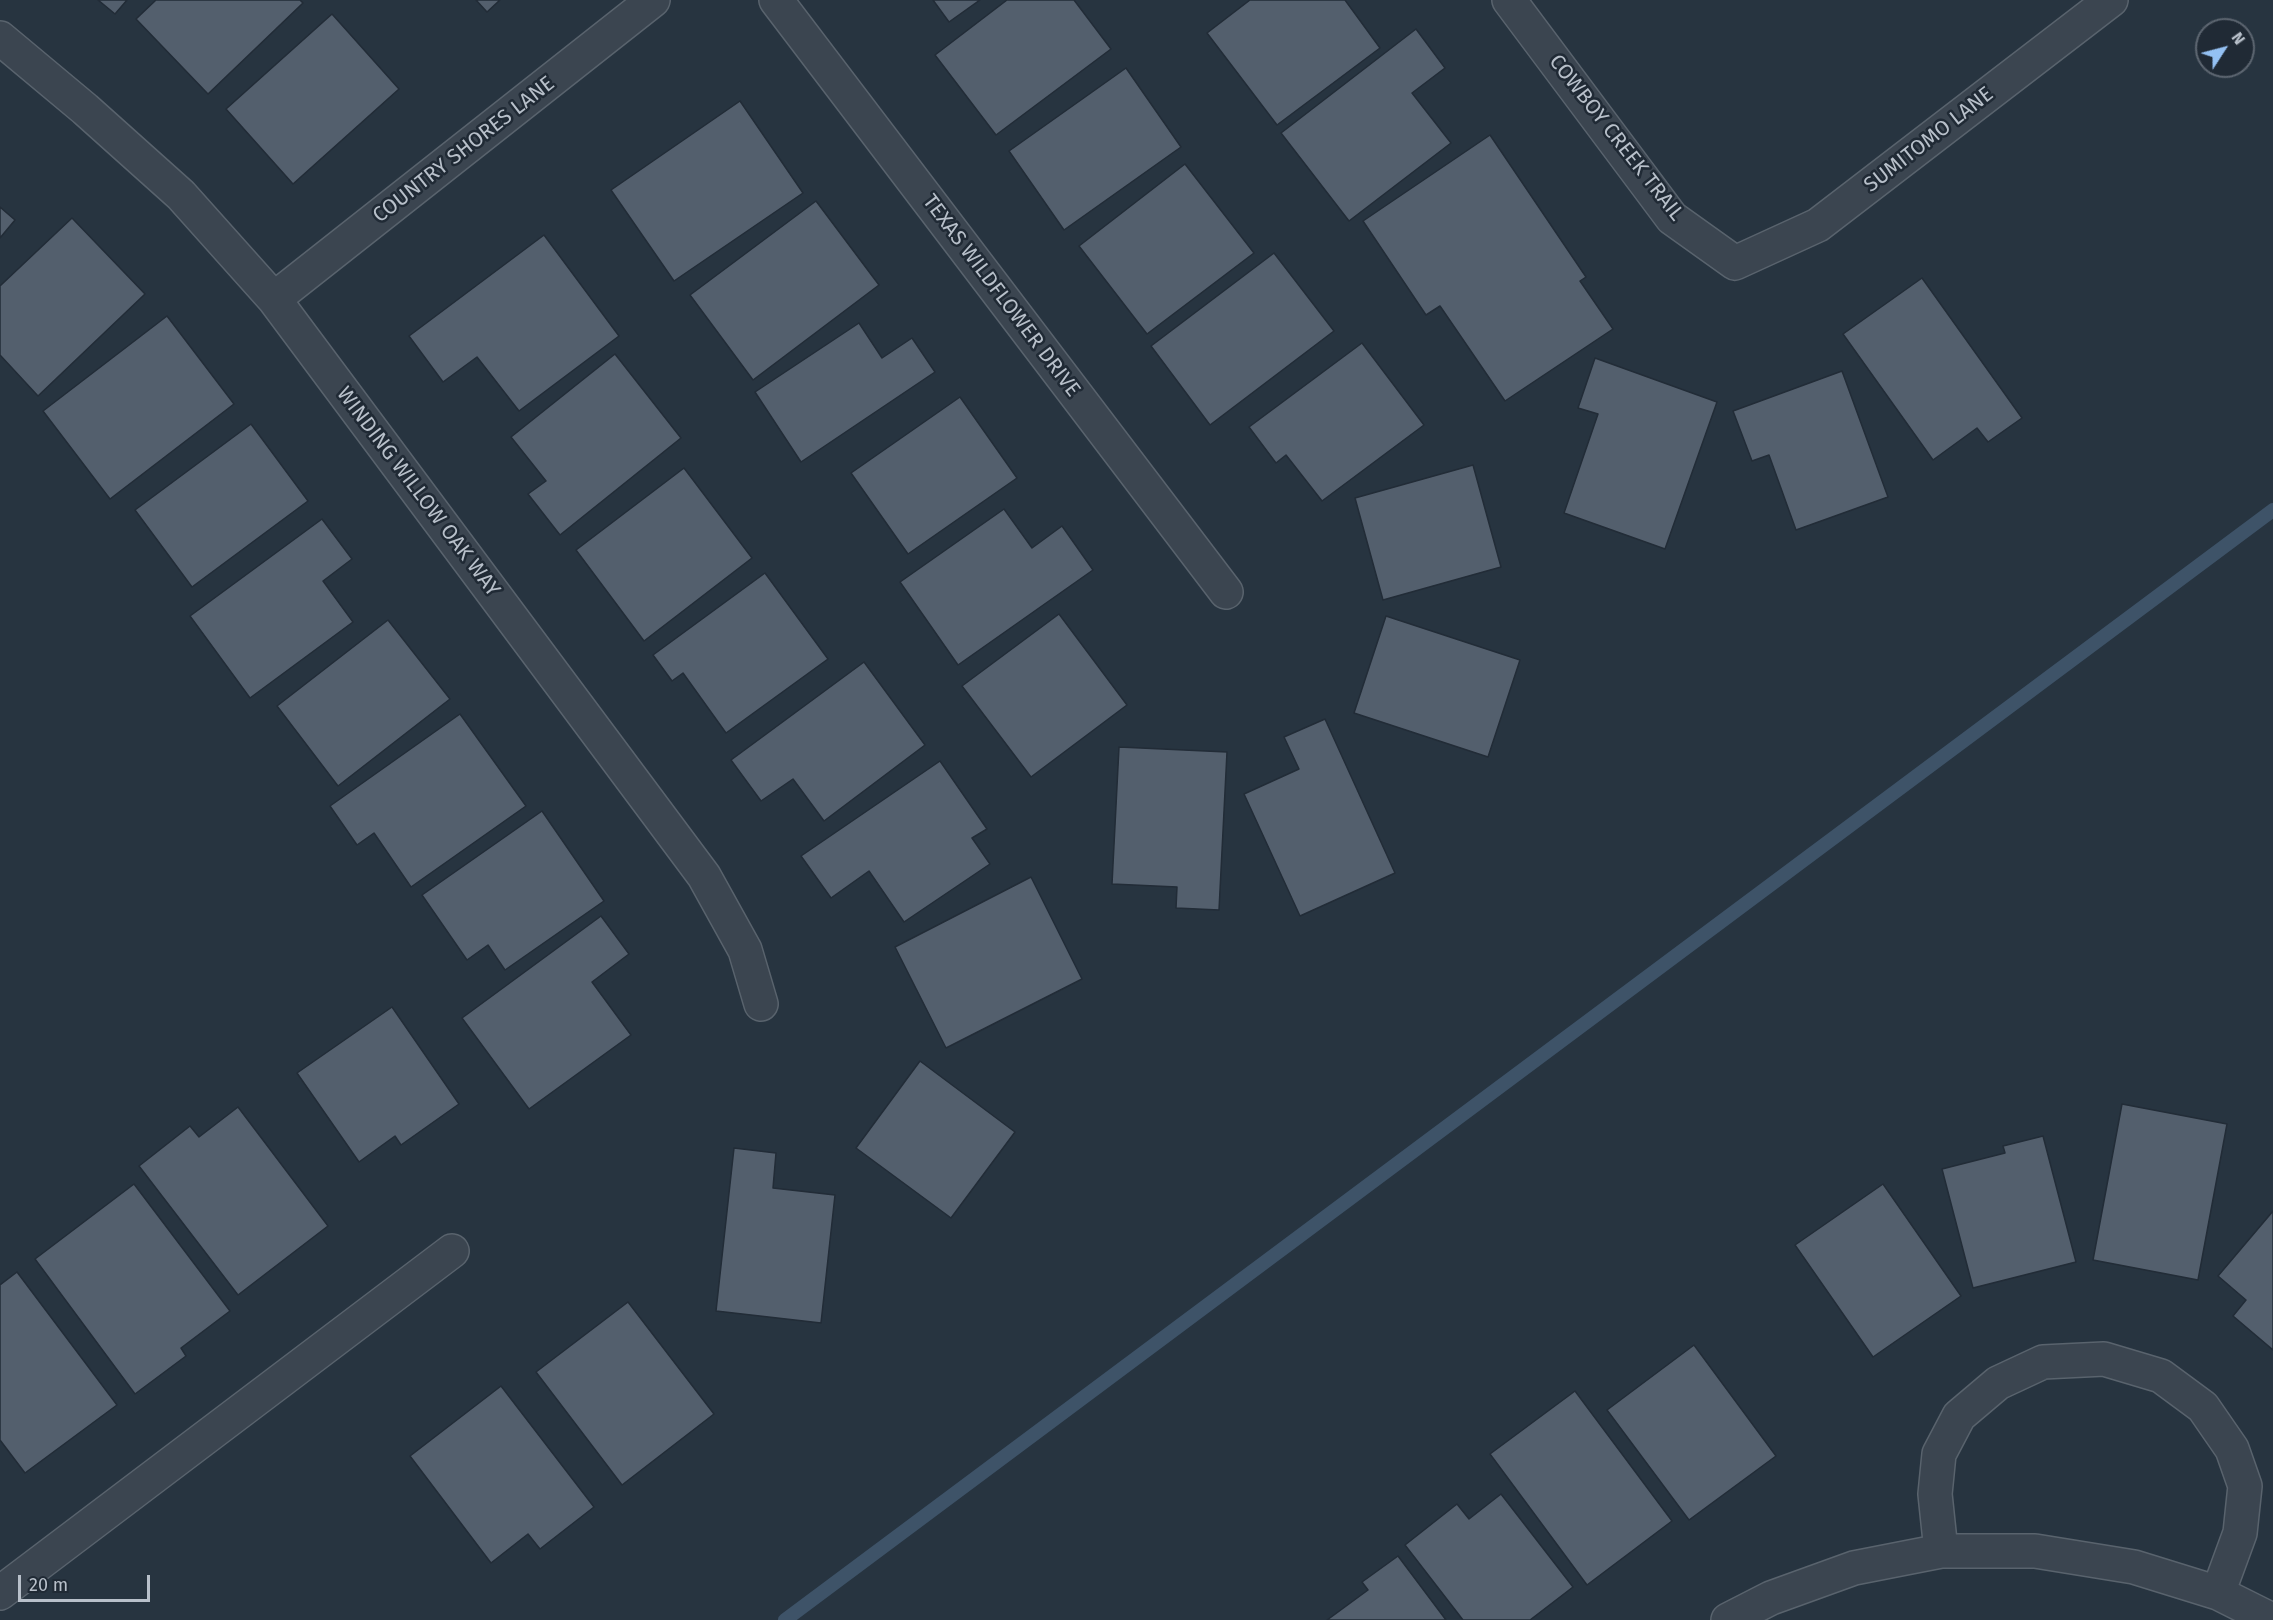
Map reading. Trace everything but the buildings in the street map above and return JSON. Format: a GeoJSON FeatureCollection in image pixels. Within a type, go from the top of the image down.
{"type":"FeatureCollection","features":[{"type":"Feature","properties":{"kind":"street","name":"COUNTRY SHORES LANE"},"geometry":{"type":"LineString","coordinates":[[274,299],[653,0]]}},
{"type":"Feature","properties":{"kind":"street","name":"TEXAS WILDFLOWER DRIVE"},"geometry":{"type":"LineString","coordinates":[[777,0],[1226,592]]}},
{"type":"Feature","properties":{"kind":"street","name":"COWBOY CREEK TRAIL"},"geometry":{"type":"LineString","coordinates":[[1509,0],[1672,218],[1736,262]]}},
{"type":"Feature","properties":{"kind":"street","name":"SUMITOMO LANE"},"geometry":{"type":"LineString","coordinates":[[1736,262],[1818,225],[2111,0]]}},
{"type":"Feature","properties":{"kind":"street","name":"WINDING WILLOW OAK WAY"},"geometry":{"type":"LineString","coordinates":[[0,38],[85,109],[181,195],[274,299],[704,876],[745,950],[761,1004]]}},
{"type":"Feature","properties":{"kind":"street"},"geometry":{"type":"LineString","coordinates":[[0,1593],[452,1251]]}},
{"type":"Feature","properties":{"kind":"street"},"geometry":{"type":"LineString","coordinates":[[1941,1551],[1935,1494],[1939,1454],[1959,1416],[1998,1383],[2043,1362],[2104,1359],[2161,1376],[2203,1407],[2232,1449],[2245,1486],[2240,1533],[2218,1593]]}},
{"type":"Feature","properties":{"kind":"street"},"geometry":{"type":"LineString","coordinates":[[1728,1620],[1771,1598],[1854,1568],[1941,1551],[2035,1551],[2134,1567],[2218,1593],[2272,1620]]}},
{"type":"Feature","properties":{"kind":"waterway"},"geometry":{"type":"LineString","coordinates":[[785,1620],[2273,510]]}}]}
